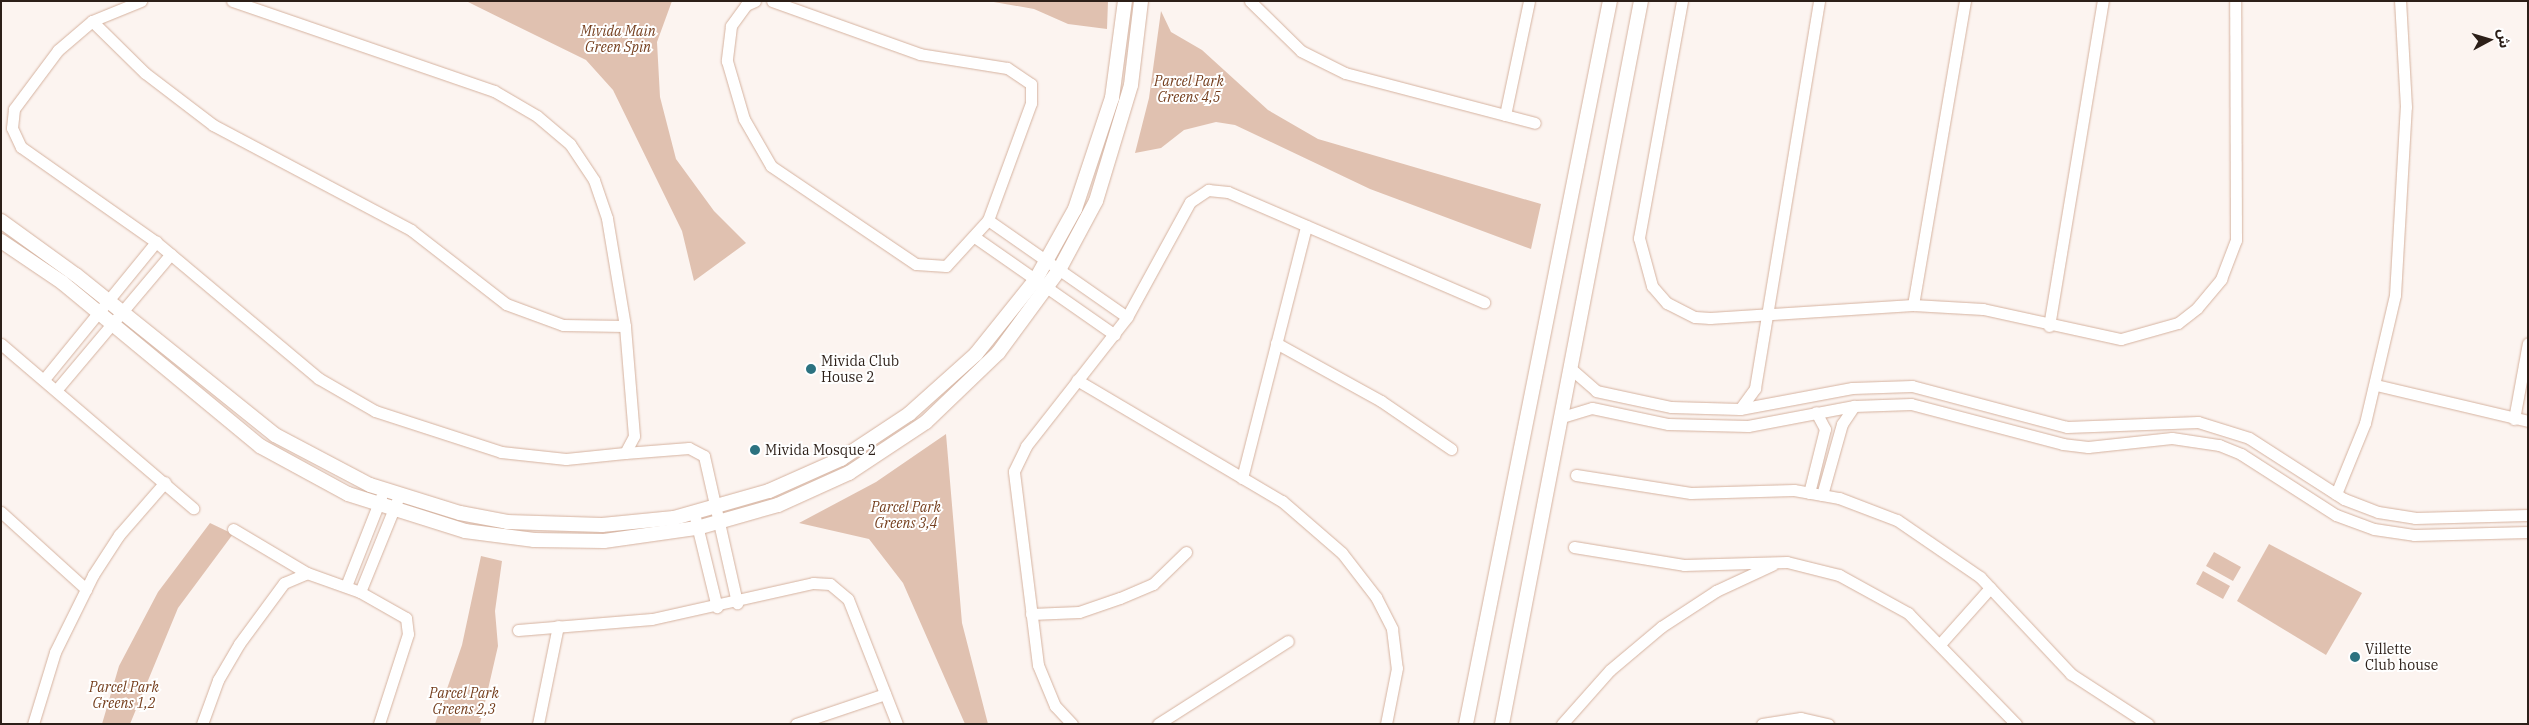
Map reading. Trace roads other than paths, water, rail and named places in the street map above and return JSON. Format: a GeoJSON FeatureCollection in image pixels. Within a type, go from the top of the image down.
{"type":"FeatureCollection","features":[{"type":"Feature","properties":{"kind":"street"},"geometry":{"type":"LineString","coordinates":[[142,1],[92,21],[58,50],[18,104],[11,122],[13,135],[26,151],[156,242],[313,374],[395,420],[458,442],[522,455],[588,458],[625,453],[698,450],[707,463],[713,509],[737,603]]}},
{"type":"Feature","properties":{"kind":"street"},"geometry":{"type":"LineString","coordinates":[[232,1],[478,85],[549,124],[579,156],[599,192],[625,326],[634,436],[625,453]]}},
{"type":"Feature","properties":{"kind":"street"},"geometry":{"type":"LineString","coordinates":[[755,1],[746,5],[731,26],[727,61],[744,120],[771,166],[916,264],[946,266],[976,238],[988,220],[1031,103],[1031,84],[1022,74],[920,54],[772,1]]}},
{"type":"Feature","properties":{"kind":"street"},"geometry":{"type":"LineString","coordinates":[[1053,266],[1102,133],[1119,58],[1125,1]]}},
{"type":"Feature","properties":{"kind":"street"},"geometry":{"type":"LineString","coordinates":[[1,241],[113,323],[267,452],[314,480],[393,512],[465,531],[534,540],[604,541],[718,524],[821,487],[903,439],[976,377],[1096,201],[1121,129],[1138,49],[1141,1]]}},
{"type":"Feature","properties":{"kind":"street"},"geometry":{"type":"LineString","coordinates":[[1250,1],[1295,46],[1337,69],[1536,122]]}},
{"type":"Feature","properties":{"kind":"street"},"geometry":{"type":"LineString","coordinates":[[1505,115],[1529,1]]}},
{"type":"Feature","properties":{"kind":"street"},"geometry":{"type":"LineString","coordinates":[[1466,724],[1610,1]]}},
{"type":"Feature","properties":{"kind":"street"},"geometry":{"type":"LineString","coordinates":[[1502,724],[1641,1]]}},
{"type":"Feature","properties":{"kind":"street"},"geometry":{"type":"LineString","coordinates":[[1682,1],[1639,238],[1643,263],[1652,286],[1679,311],[1710,318],[1913,305],[1983,309],[2049,326],[2121,338],[2149,333],[2178,323],[2222,279],[2236,240],[2240,210],[2234,1]]}},
{"type":"Feature","properties":{"kind":"street"},"geometry":{"type":"LineString","coordinates":[[1740,409],[1755,388],[1820,1]]}},
{"type":"Feature","properties":{"kind":"street"},"geometry":{"type":"LineString","coordinates":[[1913,305],[1965,1]]}},
{"type":"Feature","properties":{"kind":"street"},"geometry":{"type":"LineString","coordinates":[[2049,326],[2103,1]]}},
{"type":"Feature","properties":{"kind":"street"},"geometry":{"type":"LineString","coordinates":[[2336,494],[2366,423],[2395,295],[2404,174],[2406,98],[2400,1]]}},
{"type":"Feature","properties":{"kind":"street"},"geometry":{"type":"LineString","coordinates":[[92,21],[145,73],[205,120],[278,163],[411,230],[506,304],[563,325],[625,326]]}},
{"type":"Feature","properties":{"kind":"street"},"geometry":{"type":"LineString","coordinates":[[1072,724],[1045,689],[1030,614],[1014,471],[1026,446],[1127,318],[1190,202],[1208,190],[1228,192],[1484,302]]}},
{"type":"Feature","properties":{"kind":"street"},"geometry":{"type":"LineString","coordinates":[[988,220],[1127,318]]}},
{"type":"Feature","properties":{"kind":"street"},"geometry":{"type":"LineString","coordinates":[[1,221],[108,301],[275,436],[326,465],[384,491],[460,513],[561,526],[636,523],[713,509],[775,489],[841,459],[909,414],[976,354],[1041,283]]}},
{"type":"Feature","properties":{"kind":"street"},"geometry":{"type":"LineString","coordinates":[[1242,478],[1306,226]]}},
{"type":"Feature","properties":{"kind":"street"},"geometry":{"type":"LineString","coordinates":[[976,238],[1115,335]]}},
{"type":"Feature","properties":{"kind":"street"},"geometry":{"type":"LineString","coordinates":[[46,378],[156,242]]}},
{"type":"Feature","properties":{"kind":"street"},"geometry":{"type":"LineString","coordinates":[[58,388],[171,254]]}},
{"type":"Feature","properties":{"kind":"street"},"geometry":{"type":"LineString","coordinates":[[2514,419],[2528,342]]}},
{"type":"Feature","properties":{"kind":"street"},"geometry":{"type":"LineString","coordinates":[[1276,343],[1381,401],[1451,449]]}},
{"type":"Feature","properties":{"kind":"street"},"geometry":{"type":"LineString","coordinates":[[1,344],[58,388],[193,508]]}},
{"type":"Feature","properties":{"kind":"street"},"geometry":{"type":"LineString","coordinates":[[1570,368],[1596,391],[1671,407],[1740,409],[1852,388],[1896,386],[1932,389],[2088,430],[2172,421],[2224,428],[2249,438],[2336,494],[2378,512],[2415,518],[2528,514]]}},
{"type":"Feature","properties":{"kind":"street"},"geometry":{"type":"LineString","coordinates":[[1077,380],[1282,501],[1342,553],[1376,597],[1392,629],[1397,668],[1386,724]]}},
{"type":"Feature","properties":{"kind":"street"},"geometry":{"type":"LineString","coordinates":[[2376,385],[2528,422]]}},
{"type":"Feature","properties":{"kind":"street"},"geometry":{"type":"LineString","coordinates":[[1622,414],[1625,398]]}},
{"type":"Feature","properties":{"kind":"street"},"geometry":{"type":"LineString","coordinates":[[1562,417],[1592,408],[1708,428],[1748,426],[1854,406],[1911,404],[2088,447],[2172,438],[2219,445],[2241,454],[2336,515],[2374,530],[2414,535],[2528,532]]}},
{"type":"Feature","properties":{"kind":"street"},"geometry":{"type":"LineString","coordinates":[[1822,495],[1842,424],[1854,406]]}},
{"type":"Feature","properties":{"kind":"street"},"geometry":{"type":"LineString","coordinates":[[1809,493],[1824,429],[1816,412]]}},
{"type":"Feature","properties":{"kind":"street"},"geometry":{"type":"LineString","coordinates":[[2018,430],[2022,413]]}},
{"type":"Feature","properties":{"kind":"street"},"geometry":{"type":"LineString","coordinates":[[1576,475],[1691,493],[1809,493],[1822,495],[1897,520],[1954,556],[1990,588],[2071,674],[2148,724]]}},
{"type":"Feature","properties":{"kind":"street"},"geometry":{"type":"LineString","coordinates":[[34,724],[45,678],[86,589],[119,535],[165,482]]}},
{"type":"Feature","properties":{"kind":"street"},"geometry":{"type":"LineString","coordinates":[[346,586],[384,491]]}},
{"type":"Feature","properties":{"kind":"street"},"geometry":{"type":"LineString","coordinates":[[360,592],[399,496]]}},
{"type":"Feature","properties":{"kind":"street"},"geometry":{"type":"LineString","coordinates":[[1,512],[86,589]]}},
{"type":"Feature","properties":{"kind":"street"},"geometry":{"type":"LineString","coordinates":[[694,513],[717,607]]}},
{"type":"Feature","properties":{"kind":"street"},"geometry":{"type":"LineString","coordinates":[[233,529],[307,573],[346,586],[400,612],[408,625],[379,724]]}},
{"type":"Feature","properties":{"kind":"street"},"geometry":{"type":"LineString","coordinates":[[1574,547],[1684,565],[1777,563],[1819,568],[1864,585],[1908,613],[1941,643],[2010,722]]}},
{"type":"Feature","properties":{"kind":"street"},"geometry":{"type":"LineString","coordinates":[[1030,614],[1079,612],[1120,598],[1153,584],[1186,552]]}},
{"type":"Feature","properties":{"kind":"street"},"geometry":{"type":"LineString","coordinates":[[1562,724],[1610,670],[1661,627],[1716,591],[1777,563]]}},
{"type":"Feature","properties":{"kind":"street"},"geometry":{"type":"LineString","coordinates":[[202,724],[218,680],[238,644],[284,583],[307,573]]}},
{"type":"Feature","properties":{"kind":"street"},"geometry":{"type":"LineString","coordinates":[[518,630],[652,619],[737,603],[813,583],[837,587],[853,610],[897,724]]}},
{"type":"Feature","properties":{"kind":"street"},"geometry":{"type":"LineString","coordinates":[[1941,643],[1990,588]]}},
{"type":"Feature","properties":{"kind":"street"},"geometry":{"type":"LineString","coordinates":[[538,724],[558,626]]}},
{"type":"Feature","properties":{"kind":"street"},"geometry":{"type":"LineString","coordinates":[[1158,724],[1288,641]]}},
{"type":"Feature","properties":{"kind":"street"},"geometry":{"type":"LineString","coordinates":[[796,724],[885,694]]}},
{"type":"Feature","properties":{"kind":"street"},"geometry":{"type":"LineString","coordinates":[[1762,724],[1801,718],[1828,724]]}},
{"type":"Feature","properties":{"kind":"place","name":"Mivida Club House 2"},"geometry":{"type":"Point","coordinates":[811,369]}},
{"type":"Feature","properties":{"kind":"place","name":"Mivida Mosque 2"},"geometry":{"type":"Point","coordinates":[755,450]}},
{"type":"Feature","properties":{"kind":"place","name":"Villette Club house"},"geometry":{"type":"Point","coordinates":[2355,657]}},
{"type":"Feature","properties":{"kind":"park label","name":"Mivida Main Green Spin"},"geometry":{"type":"Point","coordinates":[618,40]}},
{"type":"Feature","properties":{"kind":"park label","name":"Parcel Park Greens 4,5"},"geometry":{"type":"Point","coordinates":[1189,89]}},
{"type":"Feature","properties":{"kind":"park label","name":"Parcel Park Greens 3,4"},"geometry":{"type":"Point","coordinates":[906,516]}},
{"type":"Feature","properties":{"kind":"park label","name":"Parcel Park Greens 1,2"},"geometry":{"type":"Point","coordinates":[124,696]}},
{"type":"Feature","properties":{"kind":"park label","name":"Parcel Park Greens 2,3"},"geometry":{"type":"Point","coordinates":[464,702]}}]}
